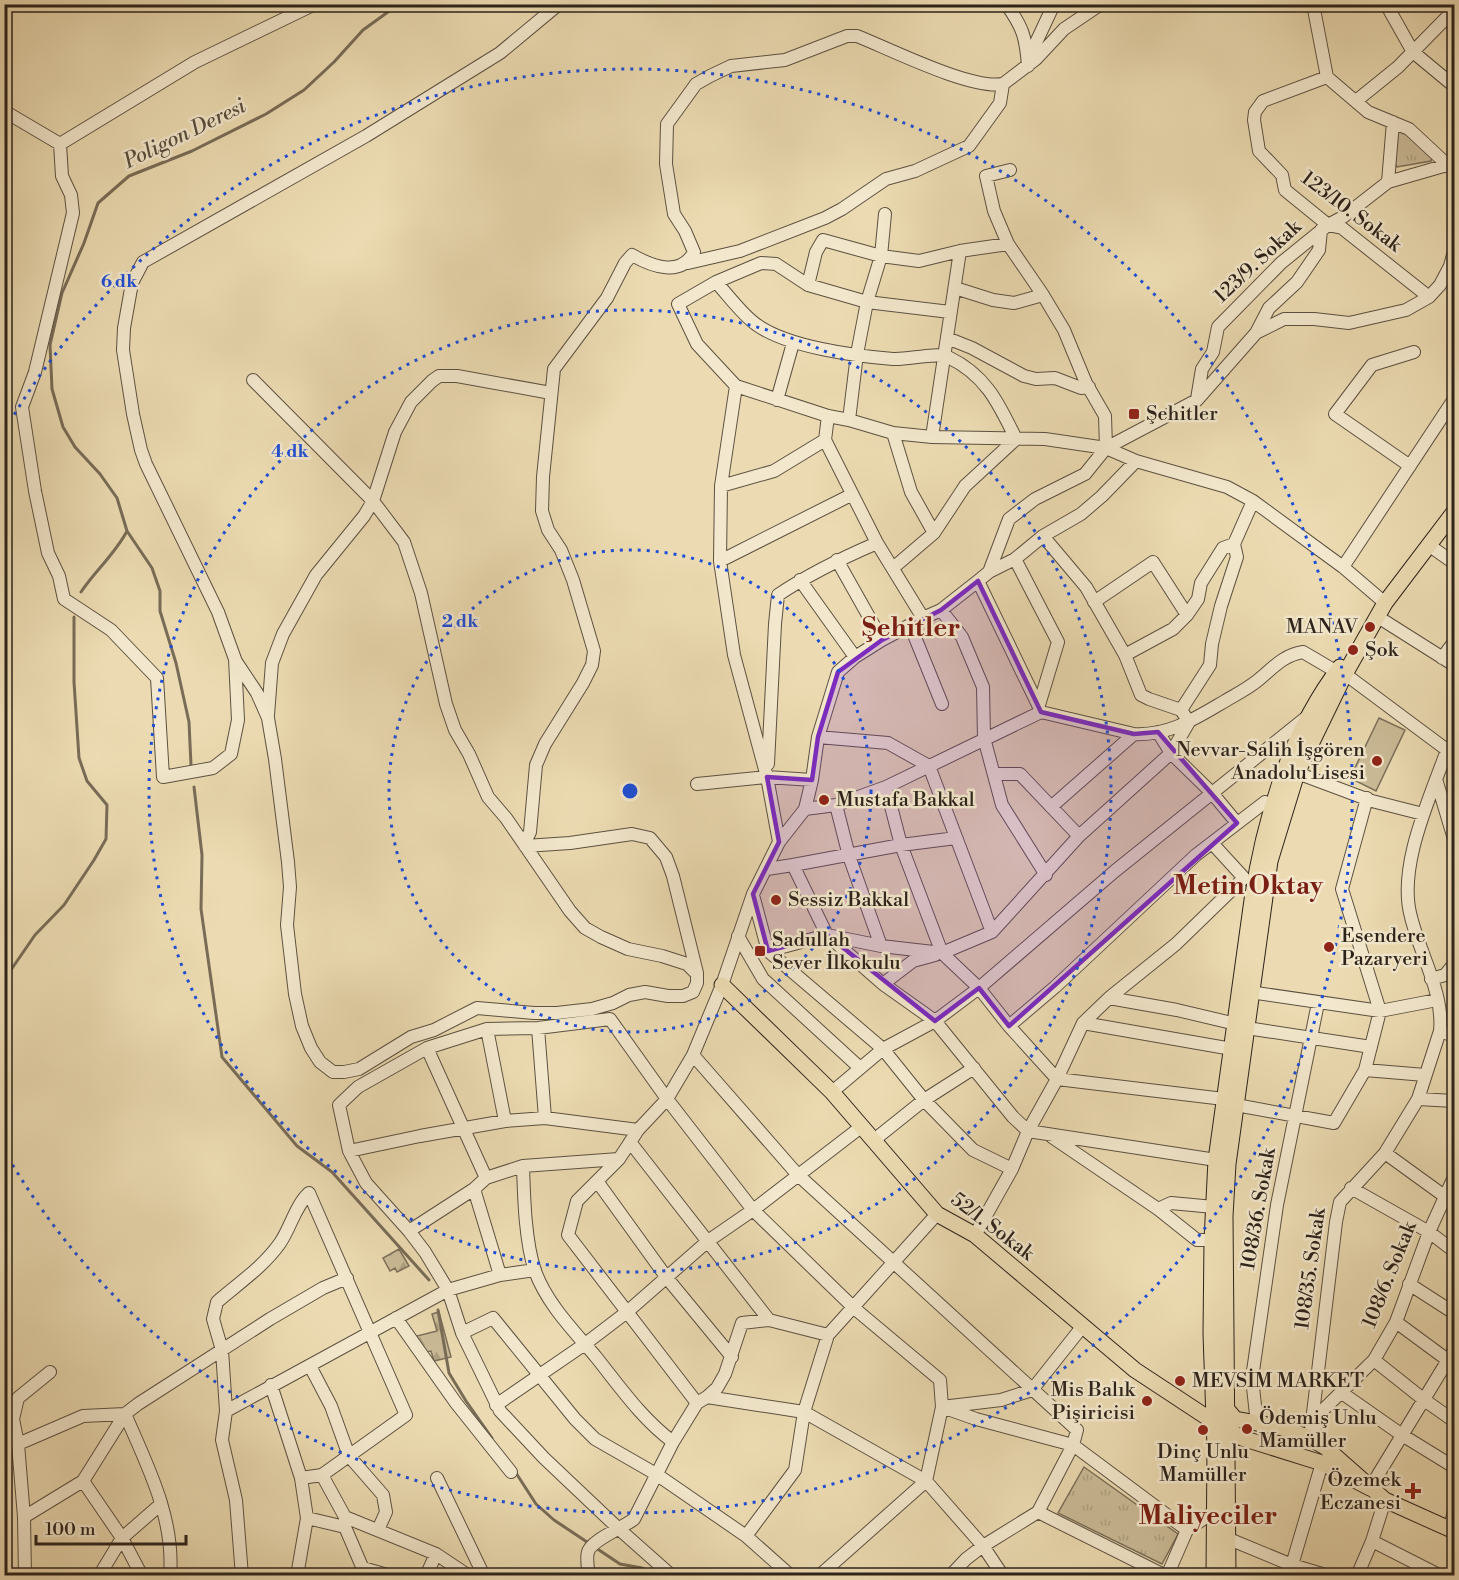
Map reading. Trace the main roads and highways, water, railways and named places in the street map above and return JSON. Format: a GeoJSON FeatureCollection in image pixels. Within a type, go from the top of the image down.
{"type":"FeatureCollection","features":[{"type":"Feature","properties":{"kind":"main road"},"geometry":{"type":"LineString","coordinates":[[1247,992],[1258,862],[1288,762],[1309,715],[1341,673],[1382,610],[1455,512]]}},
{"type":"Feature","properties":{"kind":"main road"},"geometry":{"type":"LineString","coordinates":[[1341,673],[1297,773],[1270,861],[1230,1102],[1216,1160],[1212,1240],[1213,1392],[1224,1427],[1233,1442],[1242,1438],[1322,1463],[1370,1488],[1385,1500],[1452,1530]]}},
{"type":"Feature","properties":{"kind":"main road","name":"52/1. Sokak"},"geometry":{"type":"LineString","coordinates":[[722,985],[832,1092],[937,1214],[975,1235],[1135,1370],[1224,1427],[1257,1424],[1283,1428],[1310,1438],[1325,1447],[1370,1488]]}},
{"type":"Feature","properties":{"kind":"main road"},"geometry":{"type":"LineString","coordinates":[[1214,1575],[1222,1511],[1225,1216],[1232,1049],[1242,1026]]}},
{"type":"Feature","properties":{"kind":"main road"},"geometry":{"type":"LineString","coordinates":[[1186,1404],[1203,1402],[1213,1392]]}},
{"type":"Feature","properties":{"kind":"main road"},"geometry":{"type":"LineString","coordinates":[[1222,1511],[1229,1539],[1228,1575]]}},
{"type":"Feature","properties":{"kind":"waterway","name":"Poligon Deresi"},"geometry":{"type":"LineString","coordinates":[[81,592],[127,531],[117,498],[100,474],[75,447],[63,427],[52,389],[50,345],[62,293],[84,243],[98,203],[129,176],[192,151],[266,114],[304,90],[363,30],[399,4]]}},
{"type":"Feature","properties":{"kind":"waterway"},"geometry":{"type":"LineString","coordinates":[[127,531],[152,568],[160,591],[160,611],[176,663],[189,722],[191,765]]}},
{"type":"Feature","properties":{"kind":"waterway","name":"Poligon Deresi"},"geometry":{"type":"LineString","coordinates":[[4,980],[35,935],[64,905],[106,839],[107,805],[87,781],[79,758],[74,682],[74,617]]}},
{"type":"Feature","properties":{"kind":"waterway"},"geometry":{"type":"LineString","coordinates":[[194,787],[202,855],[201,909],[222,1057],[297,1146],[332,1172],[429,1280]]}},
{"type":"Feature","properties":{"kind":"waterway"},"geometry":{"type":"LineString","coordinates":[[438,1310],[449,1373],[492,1438]]}},
{"type":"Feature","properties":{"kind":"waterway"},"geometry":{"type":"LineString","coordinates":[[516,1473],[536,1504],[554,1520],[590,1544]]}},
{"type":"Feature","properties":{"kind":"waterway"},"geometry":{"type":"LineString","coordinates":[[596,1548],[620,1564],[642,1568],[658,1576]]}},
{"type":"Feature","properties":{"kind":"place","name":"Şehitler"},"geometry":{"type":"Point","coordinates":[1134,414]}},
{"type":"Feature","properties":{"kind":"place","name":"MANAV"},"geometry":{"type":"Point","coordinates":[1370,627]}},
{"type":"Feature","properties":{"kind":"place","name":"Şok"},"geometry":{"type":"Point","coordinates":[1353,650]}},
{"type":"Feature","properties":{"kind":"place","name":"Nevvar-Salih İşgören Anadolu Lisesi"},"geometry":{"type":"Point","coordinates":[1377,761]}},
{"type":"Feature","properties":{"kind":"place","name":"Mustafa Bakkal"},"geometry":{"type":"Point","coordinates":[824,800]}},
{"type":"Feature","properties":{"kind":"place","name":"Sessiz Bakkal"},"geometry":{"type":"Point","coordinates":[776,900]}},
{"type":"Feature","properties":{"kind":"place","name":"Esendere Pazaryeri"},"geometry":{"type":"Point","coordinates":[1329,947]}},
{"type":"Feature","properties":{"kind":"place","name":"Sadullah Sever İlkokulu"},"geometry":{"type":"Point","coordinates":[760,951]}},
{"type":"Feature","properties":{"kind":"place","name":"MEVSİM MARKET"},"geometry":{"type":"Point","coordinates":[1180,1381]}},
{"type":"Feature","properties":{"kind":"place","name":"Mis Balık Pişiricisi"},"geometry":{"type":"Point","coordinates":[1147,1401]}},
{"type":"Feature","properties":{"kind":"place","name":"Ödemiş Unlu Mamüller"},"geometry":{"type":"Point","coordinates":[1247,1429]}},
{"type":"Feature","properties":{"kind":"place","name":"Dinç Unlu Mamüller"},"geometry":{"type":"Point","coordinates":[1203,1430]}},
{"type":"Feature","properties":{"kind":"place","name":"Özemek Eczanesi"},"geometry":{"type":"Point","coordinates":[1413,1491]}},
{"type":"Feature","properties":{"kind":"district","name":"Şehitler"},"geometry":{"type":"Point","coordinates":[911,628]}},
{"type":"Feature","properties":{"kind":"district","name":"Metin Oktay"},"geometry":{"type":"Point","coordinates":[1248,886]}},
{"type":"Feature","properties":{"kind":"district","name":"Maliyeciler"},"geometry":{"type":"Point","coordinates":[1208,1516]}}]}
